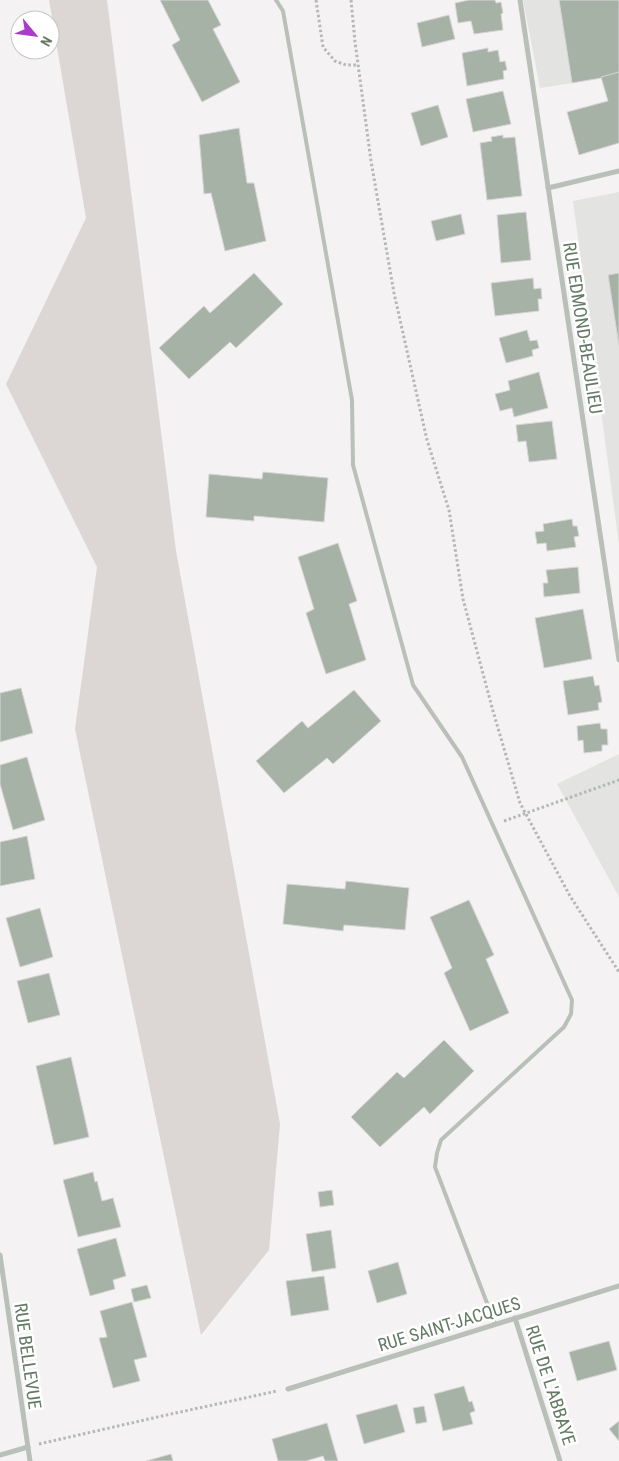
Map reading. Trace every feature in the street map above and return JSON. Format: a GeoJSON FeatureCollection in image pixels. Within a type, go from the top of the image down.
{"type":"FeatureCollection","features":[{"type":"Feature","properties":{"kind":"street","name":"RUE EDMOND-BEAULIEU"},"geometry":{"type":"LineString","coordinates":[[520,0],[619,660]]}},
{"type":"Feature","properties":{"kind":"street"},"geometry":{"type":"LineString","coordinates":[[548,188],[619,171]]}},
{"type":"Feature","properties":{"kind":"street","name":"RUE BELLEVUE"},"geometry":{"type":"LineString","coordinates":[[0,1254],[30,1461]]}},
{"type":"Feature","properties":{"kind":"street","name":"RUE SAINT-JACQUES"},"geometry":{"type":"LineString","coordinates":[[288,1388],[619,1286]]}},
{"type":"Feature","properties":{"kind":"street","name":"RUE DE L'ABBAYE"},"geometry":{"type":"LineString","coordinates":[[515,1318],[560,1461]]}},
{"type":"Feature","properties":{"kind":"street"},"geometry":{"type":"LineString","coordinates":[[0,1455],[28,1447]]}},
{"type":"Feature","properties":{"kind":"lane"},"geometry":{"type":"LineString","coordinates":[[276,0],[283,11],[352,400],[354,465],[413,685],[462,757],[572,1000],[571,1014],[564,1026],[441,1140],[437,1153],[435,1167],[495,1324]]}},
{"type":"Feature","properties":{"kind":"path"},"geometry":{"type":"LineString","coordinates":[[316,0],[323,48],[335,61],[346,65],[358,65]]}},
{"type":"Feature","properties":{"kind":"path"},"geometry":{"type":"LineString","coordinates":[[351,0],[371,161],[394,293],[427,440],[449,510],[465,608],[493,712],[520,803],[570,896],[619,972]]}},
{"type":"Feature","properties":{"kind":"path"},"geometry":{"type":"LineString","coordinates":[[492,825],[619,780]]}},
{"type":"Feature","properties":{"kind":"path"},"geometry":{"type":"LineString","coordinates":[[28,1447],[288,1388]]}},
{"type":"Feature","properties":{"kind":"shaded area"},"geometry":{"type":"Polygon","coordinates":[[[49,0],[107,0],[176,551],[280,1124],[269,1250],[201,1335],[75,729],[97,567],[6,384],[86,218],[59,60],[60,10],[51,10],[49,0]]]}},
{"type":"Feature","properties":{"kind":"shaded area"},"geometry":{"type":"Polygon","coordinates":[[[523,0],[619,0],[619,71],[572,83],[540,88],[523,0]]]}},
{"type":"Feature","properties":{"kind":"shaded area"},"geometry":{"type":"Polygon","coordinates":[[[619,192],[619,545],[573,201],[619,192]]]}},
{"type":"Feature","properties":{"kind":"shaded area"},"geometry":{"type":"Polygon","coordinates":[[[619,754],[619,897],[557,784],[619,754]]]}},
{"type":"Feature","properties":{"kind":"building"},"geometry":{"type":"Polygon","coordinates":[[[160,0],[208,0],[221,25],[213,29],[240,82],[202,102],[172,45],[180,40],[160,0]]]}},
{"type":"Feature","properties":{"kind":"building"},"geometry":{"type":"Polygon","coordinates":[[[469,0],[495,0],[496,3],[501,2],[503,30],[474,34],[471,21],[458,23],[455,3],[469,0]]]}},
{"type":"Feature","properties":{"kind":"building"},"geometry":{"type":"Polygon","coordinates":[[[559,0],[619,0],[619,75],[572,83],[559,0]]]}},
{"type":"Feature","properties":{"kind":"building"},"geometry":{"type":"Polygon","coordinates":[[[449,15],[455,39],[422,47],[417,23],[449,15]]]}},
{"type":"Feature","properties":{"kind":"building"},"geometry":{"type":"Polygon","coordinates":[[[488,48],[488,52],[498,50],[500,62],[505,61],[507,70],[503,71],[504,79],[467,86],[462,53],[488,48]]]}},
{"type":"Feature","properties":{"kind":"building"},"geometry":{"type":"Polygon","coordinates":[[[619,72],[619,143],[579,155],[567,112],[608,101],[601,77],[619,72]]]}},
{"type":"Feature","properties":{"kind":"building"},"geometry":{"type":"Polygon","coordinates":[[[503,91],[511,124],[473,132],[466,99],[503,91]]]}},
{"type":"Feature","properties":{"kind":"building"},"geometry":{"type":"Polygon","coordinates":[[[438,105],[448,137],[421,146],[411,113],[438,105]]]}},
{"type":"Feature","properties":{"kind":"building"},"geometry":{"type":"Polygon","coordinates":[[[239,128],[247,183],[254,183],[266,241],[225,251],[211,193],[204,194],[199,135],[239,128]]]}},
{"type":"Feature","properties":{"kind":"building"},"geometry":{"type":"Polygon","coordinates":[[[503,135],[503,138],[515,137],[522,196],[487,200],[480,143],[492,141],[491,137],[503,135]]]}},
{"type":"Feature","properties":{"kind":"building"},"geometry":{"type":"Polygon","coordinates":[[[526,212],[531,260],[501,263],[497,215],[526,212]]]}},
{"type":"Feature","properties":{"kind":"building"},"geometry":{"type":"Polygon","coordinates":[[[461,214],[465,234],[436,241],[431,221],[461,214]]]}},
{"type":"Feature","properties":{"kind":"building"},"geometry":{"type":"Polygon","coordinates":[[[254,273],[283,304],[236,348],[230,342],[189,379],[159,348],[204,306],[210,313],[254,273]]]}},
{"type":"Feature","properties":{"kind":"building"},"geometry":{"type":"Polygon","coordinates":[[[619,273],[619,346],[608,275],[619,273]]]}},
{"type":"Feature","properties":{"kind":"building"},"geometry":{"type":"Polygon","coordinates":[[[533,278],[534,289],[541,288],[542,299],[538,299],[539,311],[495,316],[491,283],[533,278]]]}},
{"type":"Feature","properties":{"kind":"building"},"geometry":{"type":"Polygon","coordinates":[[[527,330],[530,341],[537,340],[539,348],[532,350],[533,356],[506,363],[499,338],[527,330]]]}},
{"type":"Feature","properties":{"kind":"building"},"geometry":{"type":"Polygon","coordinates":[[[539,372],[548,408],[514,417],[512,408],[500,411],[495,394],[510,390],[508,381],[539,372]]]}},
{"type":"Feature","properties":{"kind":"building"},"geometry":{"type":"Polygon","coordinates":[[[552,421],[557,459],[529,462],[526,441],[518,442],[516,425],[552,421]]]}},
{"type":"Feature","properties":{"kind":"building"},"geometry":{"type":"Polygon","coordinates":[[[263,472],[328,478],[324,522],[254,516],[254,521],[206,517],[209,474],[262,479],[263,472]]]}},
{"type":"Feature","properties":{"kind":"building"},"geometry":{"type":"Polygon","coordinates":[[[572,519],[573,526],[577,526],[579,536],[574,537],[576,547],[547,551],[546,543],[537,544],[535,532],[544,531],[543,524],[572,519]]]}},
{"type":"Feature","properties":{"kind":"building"},"geometry":{"type":"Polygon","coordinates":[[[338,543],[357,601],[349,604],[366,660],[326,674],[306,613],[314,609],[298,557],[338,543]]]}},
{"type":"Feature","properties":{"kind":"building"},"geometry":{"type":"Polygon","coordinates":[[[578,567],[580,593],[544,597],[543,583],[548,583],[546,570],[578,567]]]}},
{"type":"Feature","properties":{"kind":"building"},"geometry":{"type":"Polygon","coordinates":[[[583,609],[592,659],[544,668],[535,618],[583,609]]]}},
{"type":"Feature","properties":{"kind":"building"},"geometry":{"type":"Polygon","coordinates":[[[593,676],[595,686],[599,685],[602,702],[598,703],[599,710],[568,715],[563,681],[593,676]]]}},
{"type":"Feature","properties":{"kind":"building"},"geometry":{"type":"Polygon","coordinates":[[[21,688],[33,733],[0,742],[0,693],[21,688]]]}},
{"type":"Feature","properties":{"kind":"building"},"geometry":{"type":"Polygon","coordinates":[[[354,690],[381,721],[333,764],[327,758],[284,793],[256,761],[302,721],[308,728],[354,690]]]}},
{"type":"Feature","properties":{"kind":"building"},"geometry":{"type":"Polygon","coordinates":[[[600,723],[601,729],[607,729],[608,745],[602,745],[602,751],[584,753],[583,740],[578,741],[577,726],[600,723]]]}},
{"type":"Feature","properties":{"kind":"building"},"geometry":{"type":"Polygon","coordinates":[[[27,757],[45,820],[13,830],[0,784],[0,765],[27,757]]]}},
{"type":"Feature","properties":{"kind":"building"},"geometry":{"type":"Polygon","coordinates":[[[27,836],[35,879],[0,886],[0,842],[27,836]]]}},
{"type":"Feature","properties":{"kind":"building"},"geometry":{"type":"Polygon","coordinates":[[[346,881],[409,888],[405,930],[344,925],[343,931],[283,924],[287,884],[345,889],[346,881]]]}},
{"type":"Feature","properties":{"kind":"building"},"geometry":{"type":"Polygon","coordinates":[[[469,900],[494,955],[486,959],[509,1013],[470,1031],[444,973],[452,968],[430,917],[469,900]]]}},
{"type":"Feature","properties":{"kind":"building"},"geometry":{"type":"Polygon","coordinates":[[[40,908],[53,957],[20,967],[6,918],[40,908]]]}},
{"type":"Feature","properties":{"kind":"building"},"geometry":{"type":"Polygon","coordinates":[[[49,973],[60,1015],[28,1023],[17,981],[49,973]]]}},
{"type":"Feature","properties":{"kind":"building"},"geometry":{"type":"Polygon","coordinates":[[[444,1040],[474,1071],[430,1114],[424,1107],[380,1147],[351,1117],[397,1072],[404,1078],[444,1040]]]}},
{"type":"Feature","properties":{"kind":"building"},"geometry":{"type":"Polygon","coordinates":[[[71,1057],[89,1137],[54,1145],[36,1066],[71,1057]]]}},
{"type":"Feature","properties":{"kind":"building"},"geometry":{"type":"Polygon","coordinates":[[[93,1172],[102,1201],[113,1198],[121,1227],[78,1237],[63,1180],[93,1172]]]}},
{"type":"Feature","properties":{"kind":"building"},"geometry":{"type":"Polygon","coordinates":[[[332,1190],[334,1205],[320,1207],[318,1192],[332,1190]]]}},
{"type":"Feature","properties":{"kind":"building"},"geometry":{"type":"Polygon","coordinates":[[[331,1230],[336,1268],[312,1272],[306,1234],[331,1230]]]}},
{"type":"Feature","properties":{"kind":"building"},"geometry":{"type":"Polygon","coordinates":[[[116,1238],[126,1276],[113,1280],[115,1289],[90,1296],[77,1249],[116,1238]]]}},
{"type":"Feature","properties":{"kind":"building"},"geometry":{"type":"Polygon","coordinates":[[[398,1262],[407,1294],[377,1303],[368,1271],[398,1262]]]}},
{"type":"Feature","properties":{"kind":"building"},"geometry":{"type":"Polygon","coordinates":[[[324,1276],[329,1310],[291,1316],[286,1281],[324,1276]]]}},
{"type":"Feature","properties":{"kind":"building"},"geometry":{"type":"Polygon","coordinates":[[[147,1285],[151,1298],[134,1302],[131,1289],[147,1285]]]}},
{"type":"Feature","properties":{"kind":"building"},"geometry":{"type":"Polygon","coordinates":[[[132,1302],[147,1357],[134,1360],[140,1381],[113,1388],[99,1338],[107,1337],[100,1311],[132,1302]]]}},
{"type":"Feature","properties":{"kind":"building"},"geometry":{"type":"Polygon","coordinates":[[[609,1341],[617,1370],[577,1381],[569,1352],[609,1341]]]}},
{"type":"Feature","properties":{"kind":"building"},"geometry":{"type":"Polygon","coordinates":[[[464,1386],[469,1402],[472,1401],[475,1411],[470,1413],[473,1424],[443,1431],[434,1394],[464,1386]]]}},
{"type":"Feature","properties":{"kind":"building"},"geometry":{"type":"Polygon","coordinates":[[[397,1404],[405,1432],[364,1444],[356,1415],[397,1404]]]}},
{"type":"Feature","properties":{"kind":"building"},"geometry":{"type":"Polygon","coordinates":[[[424,1406],[427,1422],[416,1424],[413,1408],[424,1406]]]}},
{"type":"Feature","properties":{"kind":"building"},"geometry":{"type":"Polygon","coordinates":[[[619,1421],[619,1441],[609,1429],[619,1421]]]}},
{"type":"Feature","properties":{"kind":"building"},"geometry":{"type":"Polygon","coordinates":[[[327,1423],[338,1461],[325,1461],[323,1456],[306,1461],[278,1461],[272,1439],[327,1423]]]}},
{"type":"Feature","properties":{"kind":"building"},"geometry":{"type":"Polygon","coordinates":[[[171,1454],[173,1461],[146,1461],[171,1454]]]}}]}
